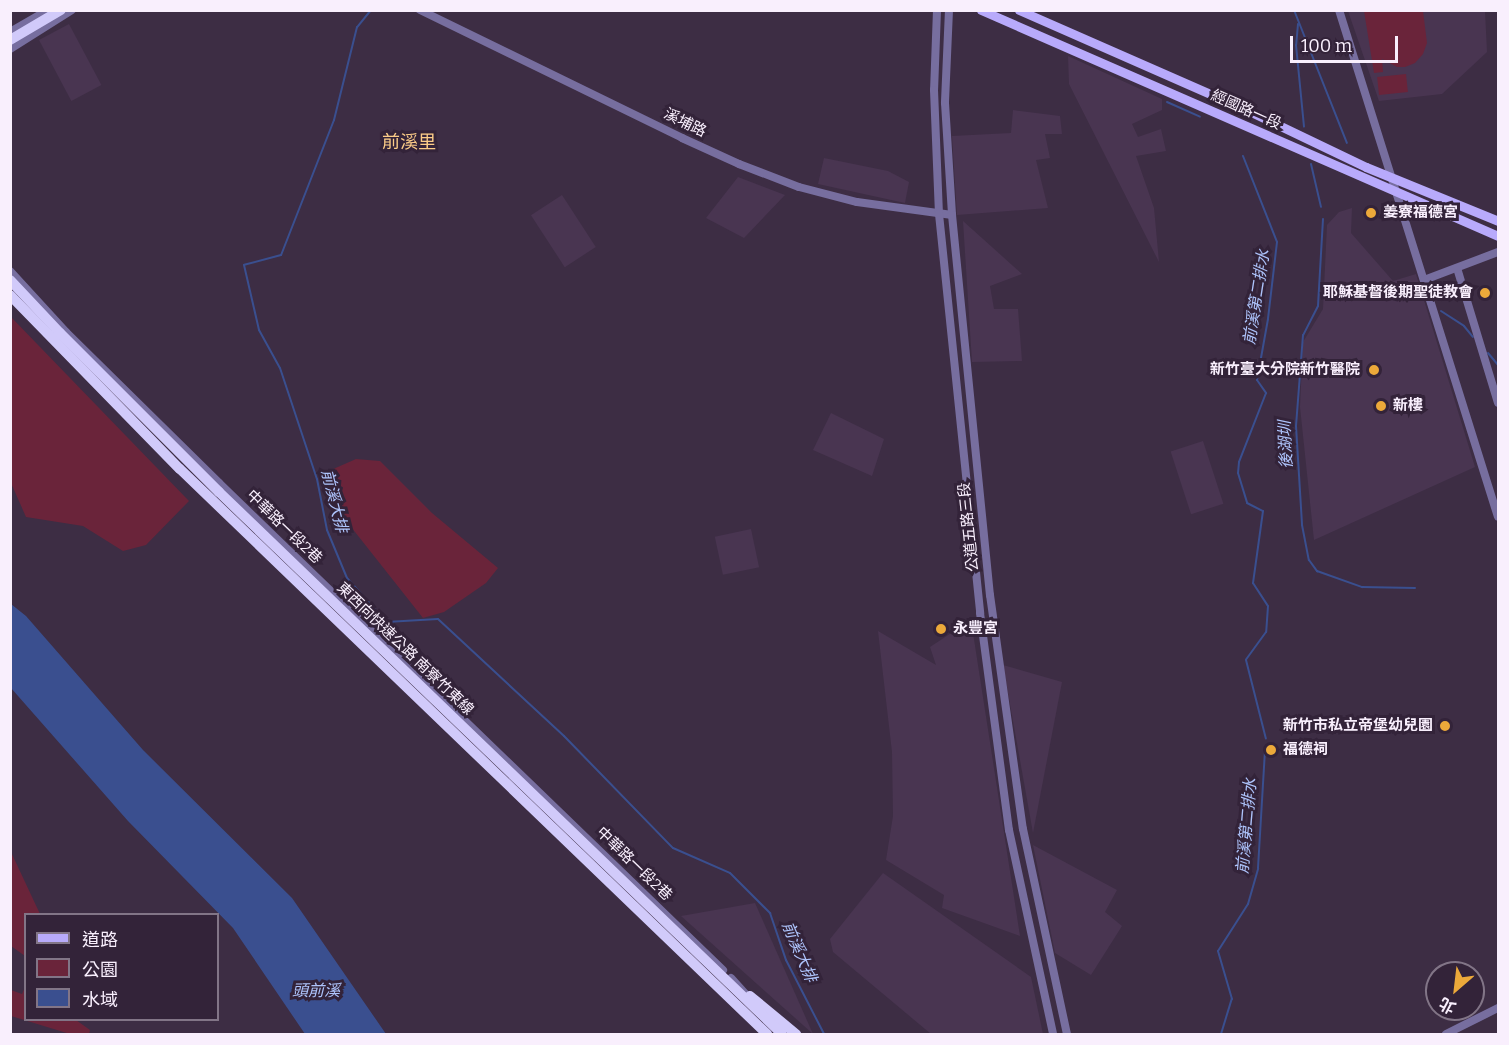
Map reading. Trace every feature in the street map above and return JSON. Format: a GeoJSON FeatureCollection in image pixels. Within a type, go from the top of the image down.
{"type":"FeatureCollection","features":[{"type":"Feature","properties":{"kind":"highway"},"geometry":{"type":"LineString","coordinates":[[10,40],[61,10]]}},
{"type":"Feature","properties":{"kind":"highway","name":"東西向快速公路 南寮竹東線"},"geometry":{"type":"LineString","coordinates":[[10,280],[219,492],[781,1035]]}},
{"type":"Feature","properties":{"kind":"highway","name":"東西向快速公路 南寮竹東線"},"geometry":{"type":"LineString","coordinates":[[10,295],[180,469],[767,1035]]}},
{"type":"Feature","properties":{"kind":"highway"},"geometry":{"type":"LineString","coordinates":[[10,302],[45,332]]}},
{"type":"Feature","properties":{"kind":"highway"},"geometry":{"type":"LineString","coordinates":[[750,996],[796,1035]]}},
{"type":"Feature","properties":{"kind":"main road","name":"經國路一段"},"geometry":{"type":"LineString","coordinates":[[981,10],[1498,236]]}},
{"type":"Feature","properties":{"kind":"main road","name":"經國路一段"},"geometry":{"type":"LineString","coordinates":[[1019,10],[1391,176],[1498,221]]}},
{"type":"Feature","properties":{"kind":"street"},"geometry":{"type":"LineString","coordinates":[[10,32],[48,10]]}},
{"type":"Feature","properties":{"kind":"street"},"geometry":{"type":"LineString","coordinates":[[10,49],[72,10]]}},
{"type":"Feature","properties":{"kind":"street","name":"溪埔路"},"geometry":{"type":"LineString","coordinates":[[420,10],[749,168],[799,187],[857,202],[952,215]]}},
{"type":"Feature","properties":{"kind":"street","name":"公道五路三段"},"geometry":{"type":"LineString","coordinates":[[937,10],[934,90],[939,214],[994,733],[1009,830],[1053,1035]]}},
{"type":"Feature","properties":{"kind":"street","name":"公道五路三段"},"geometry":{"type":"LineString","coordinates":[[950,10],[945,103],[952,215],[1003,700],[1023,829],[1067,1035]]}},
{"type":"Feature","properties":{"kind":"street"},"geometry":{"type":"LineString","coordinates":[[1339,10],[1498,517]]}},
{"type":"Feature","properties":{"kind":"street"},"geometry":{"type":"LineString","coordinates":[[1424,279],[1498,252]]}},
{"type":"Feature","properties":{"kind":"street"},"geometry":{"type":"LineString","coordinates":[[1457,268],[1496,385],[1498,402]]}},
{"type":"Feature","properties":{"kind":"street","name":"中華路一段2巷"},"geometry":{"type":"LineString","coordinates":[[10,271],[72,337],[212,476],[750,996],[754,1010]]}},
{"type":"Feature","properties":{"kind":"street"},"geometry":{"type":"LineString","coordinates":[[1028,915],[1041,913]]}},
{"type":"Feature","properties":{"kind":"street","name":"中華路一段2巷"},"geometry":{"type":"LineString","coordinates":[[725,972],[730,986],[781,1035]]}},
{"type":"Feature","properties":{"kind":"street"},"geometry":{"type":"LineString","coordinates":[[1446,1035],[1498,1008]]}},
{"type":"Feature","properties":{"kind":"shaded area"},"geometry":{"type":"Polygon","coordinates":[[[1348,11],[1485,11],[1487,52],[1442,94],[1379,101],[1348,11]]]}},
{"type":"Feature","properties":{"kind":"shaded area"},"geometry":{"type":"Polygon","coordinates":[[[69,24],[101,85],[71,101],[39,40],[69,24]]]}},
{"type":"Feature","properties":{"kind":"shaded area"},"geometry":{"type":"Polygon","coordinates":[[[1068,56],[1162,99],[1162,110],[1132,124],[1138,137],[1161,129],[1166,151],[1136,156],[1154,208],[1159,262],[1069,84],[1068,56]]]}},
{"type":"Feature","properties":{"kind":"shaded area"},"geometry":{"type":"Polygon","coordinates":[[[1013,110],[1060,116],[1062,134],[1045,134],[1050,158],[1036,160],[1048,208],[957,215],[952,136],[1011,133],[1013,110]]]}},
{"type":"Feature","properties":{"kind":"shaded area"},"geometry":{"type":"Polygon","coordinates":[[[824,158],[888,171],[909,182],[905,203],[818,184],[824,158]]]}},
{"type":"Feature","properties":{"kind":"shaded area"},"geometry":{"type":"Polygon","coordinates":[[[738,177],[785,195],[744,238],[706,218],[738,177]]]}},
{"type":"Feature","properties":{"kind":"shaded area"},"geometry":{"type":"Polygon","coordinates":[[[562,195],[596,247],[565,267],[531,215],[562,195]]]}},
{"type":"Feature","properties":{"kind":"shaded area","name":"新竹臺大分院新竹醫院"},"geometry":{"type":"Polygon","coordinates":[[[1352,208],[1351,233],[1393,281],[1416,274],[1475,467],[1314,540],[1300,407],[1303,342],[1323,309],[1327,225],[1339,212],[1352,208]]]}},
{"type":"Feature","properties":{"kind":"shaded area"},"geometry":{"type":"Polygon","coordinates":[[[963,221],[1022,274],[990,286],[994,309],[1018,309],[1022,361],[972,362],[963,221]]]}},
{"type":"Feature","properties":{"kind":"shaded area"},"geometry":{"type":"Polygon","coordinates":[[[831,413],[884,439],[872,476],[813,450],[831,413]]]}},
{"type":"Feature","properties":{"kind":"shaded area"},"geometry":{"type":"Polygon","coordinates":[[[1203,441],[1223,504],[1191,514],[1171,452],[1203,441]]]}},
{"type":"Feature","properties":{"kind":"shaded area"},"geometry":{"type":"Polygon","coordinates":[[[751,529],[759,567],[723,575],[715,537],[751,529]]]}},
{"type":"Feature","properties":{"kind":"shaded area"},"geometry":{"type":"Polygon","coordinates":[[[971,620],[1020,936],[942,908],[944,895],[886,860],[893,816],[892,752],[878,631],[936,665],[930,647],[971,620]]]}},
{"type":"Feature","properties":{"kind":"shaded area"},"geometry":{"type":"Polygon","coordinates":[[[1003,665],[1062,682],[1033,833],[1003,665]]]}},
{"type":"Feature","properties":{"kind":"shaded area"},"geometry":{"type":"Polygon","coordinates":[[[1033,845],[1117,890],[1105,912],[1122,926],[1091,975],[1055,953],[1033,845]]]}},
{"type":"Feature","properties":{"kind":"shaded area"},"geometry":{"type":"Polygon","coordinates":[[[883,873],[1031,977],[1043,1034],[931,1034],[833,952],[830,939],[883,873]]]}},
{"type":"Feature","properties":{"kind":"shaded area"},"geometry":{"type":"Polygon","coordinates":[[[755,903],[813,1034],[681,916],[755,903]]]}},
{"type":"Feature","properties":{"kind":"green space"},"geometry":{"type":"Polygon","coordinates":[[[1364,11],[1423,11],[1427,43],[1423,54],[1415,63],[1405,67],[1397,67],[1382,59],[1383,72],[1374,73],[1364,11]]]}},
{"type":"Feature","properties":{"kind":"green space"},"geometry":{"type":"Polygon","coordinates":[[[1406,74],[1408,92],[1379,95],[1377,77],[1406,74]]]}},
{"type":"Feature","properties":{"kind":"green space"},"geometry":{"type":"Polygon","coordinates":[[[11,317],[189,501],[146,545],[123,551],[83,526],[26,517],[11,483],[11,317]]]}},
{"type":"Feature","properties":{"kind":"green space"},"geometry":{"type":"Polygon","coordinates":[[[356,459],[380,461],[432,513],[498,568],[486,583],[444,612],[423,618],[340,513],[331,470],[356,459]]]}},
{"type":"Feature","properties":{"kind":"green space"},"geometry":{"type":"Polygon","coordinates":[[[11,852],[40,913],[24,913],[24,955],[11,946],[11,852]]]}},
{"type":"Feature","properties":{"kind":"green space"},"geometry":{"type":"Polygon","coordinates":[[[24,989],[24,1020],[11,1016],[11,990],[22,994],[24,989]]]}},
{"type":"Feature","properties":{"kind":"green space"},"geometry":{"type":"Polygon","coordinates":[[[27,1021],[77,1021],[90,1030],[89,1034],[70,1034],[27,1021]]]}},
{"type":"Feature","properties":{"kind":"water","name":"頭前溪"},"geometry":{"type":"Polygon","coordinates":[[[11,604],[26,616],[143,750],[292,898],[386,1034],[305,1034],[233,928],[128,821],[11,688],[11,604]]]}},
{"type":"Feature","properties":{"kind":"waterway","name":"前溪大排"},"geometry":{"type":"LineString","coordinates":[[371,10],[357,27],[334,120],[281,255],[244,265],[259,330],[280,368],[317,479],[327,530],[347,578],[386,622],[438,619],[564,736],[673,848],[730,873],[770,913],[786,960],[824,1034]]}},
{"type":"Feature","properties":{"kind":"waterway"},"geometry":{"type":"LineString","coordinates":[[1294,10],[1347,143]]}},
{"type":"Feature","properties":{"kind":"waterway","name":"後湖圳"},"geometry":{"type":"LineString","coordinates":[[1298,24],[1296,45],[1304,127]]}},
{"type":"Feature","properties":{"kind":"waterway","name":"前溪第二排水"},"geometry":{"type":"LineString","coordinates":[[1167,102],[1200,117]]}},
{"type":"Feature","properties":{"kind":"waterway","name":"前溪第二排水"},"geometry":{"type":"LineString","coordinates":[[1243,156],[1277,242],[1268,319],[1257,380],[1266,393],[1239,462],[1238,473],[1247,503],[1263,511],[1253,583],[1268,606],[1266,632],[1246,660],[1266,739]]}},
{"type":"Feature","properties":{"kind":"waterway","name":"後湖圳"},"geometry":{"type":"LineString","coordinates":[[1311,164],[1321,207]]}},
{"type":"Feature","properties":{"kind":"waterway","name":"後湖圳"},"geometry":{"type":"LineString","coordinates":[[1323,219],[1318,306],[1303,335],[1296,426],[1302,525],[1309,560],[1317,571],[1362,587],[1415,588]]}},
{"type":"Feature","properties":{"kind":"waterway"},"geometry":{"type":"LineString","coordinates":[[1441,311],[1464,326],[1473,337]]}},
{"type":"Feature","properties":{"kind":"waterway"},"geometry":{"type":"LineString","coordinates":[[1488,353],[1498,365]]}},
{"type":"Feature","properties":{"kind":"waterway","name":"前溪第二排水"},"geometry":{"type":"LineString","coordinates":[[1221,1034],[1232,999],[1218,951],[1248,904],[1258,868],[1265,751]]}},
{"type":"Feature","properties":{"kind":"place","name":"姜寮福德宮"},"geometry":{"type":"Point","coordinates":[1371,213]}},
{"type":"Feature","properties":{"kind":"place","name":"耶穌基督後期聖徒教會"},"geometry":{"type":"Point","coordinates":[1485,293]}},
{"type":"Feature","properties":{"kind":"place","name":"新竹臺大分院新竹醫院"},"geometry":{"type":"Point","coordinates":[1374,370]}},
{"type":"Feature","properties":{"kind":"place","name":"新樓"},"geometry":{"type":"Point","coordinates":[1381,406]}},
{"type":"Feature","properties":{"kind":"place","name":"永豐宮"},"geometry":{"type":"Point","coordinates":[941,629]}},
{"type":"Feature","properties":{"kind":"place","name":"新竹市私立帝堡幼兒園"},"geometry":{"type":"Point","coordinates":[1445,726]}},
{"type":"Feature","properties":{"kind":"place","name":"福德祠"},"geometry":{"type":"Point","coordinates":[1271,750]}},
{"type":"Feature","properties":{"kind":"district","name":"前溪里"},"geometry":{"type":"Point","coordinates":[409,142]}}]}
